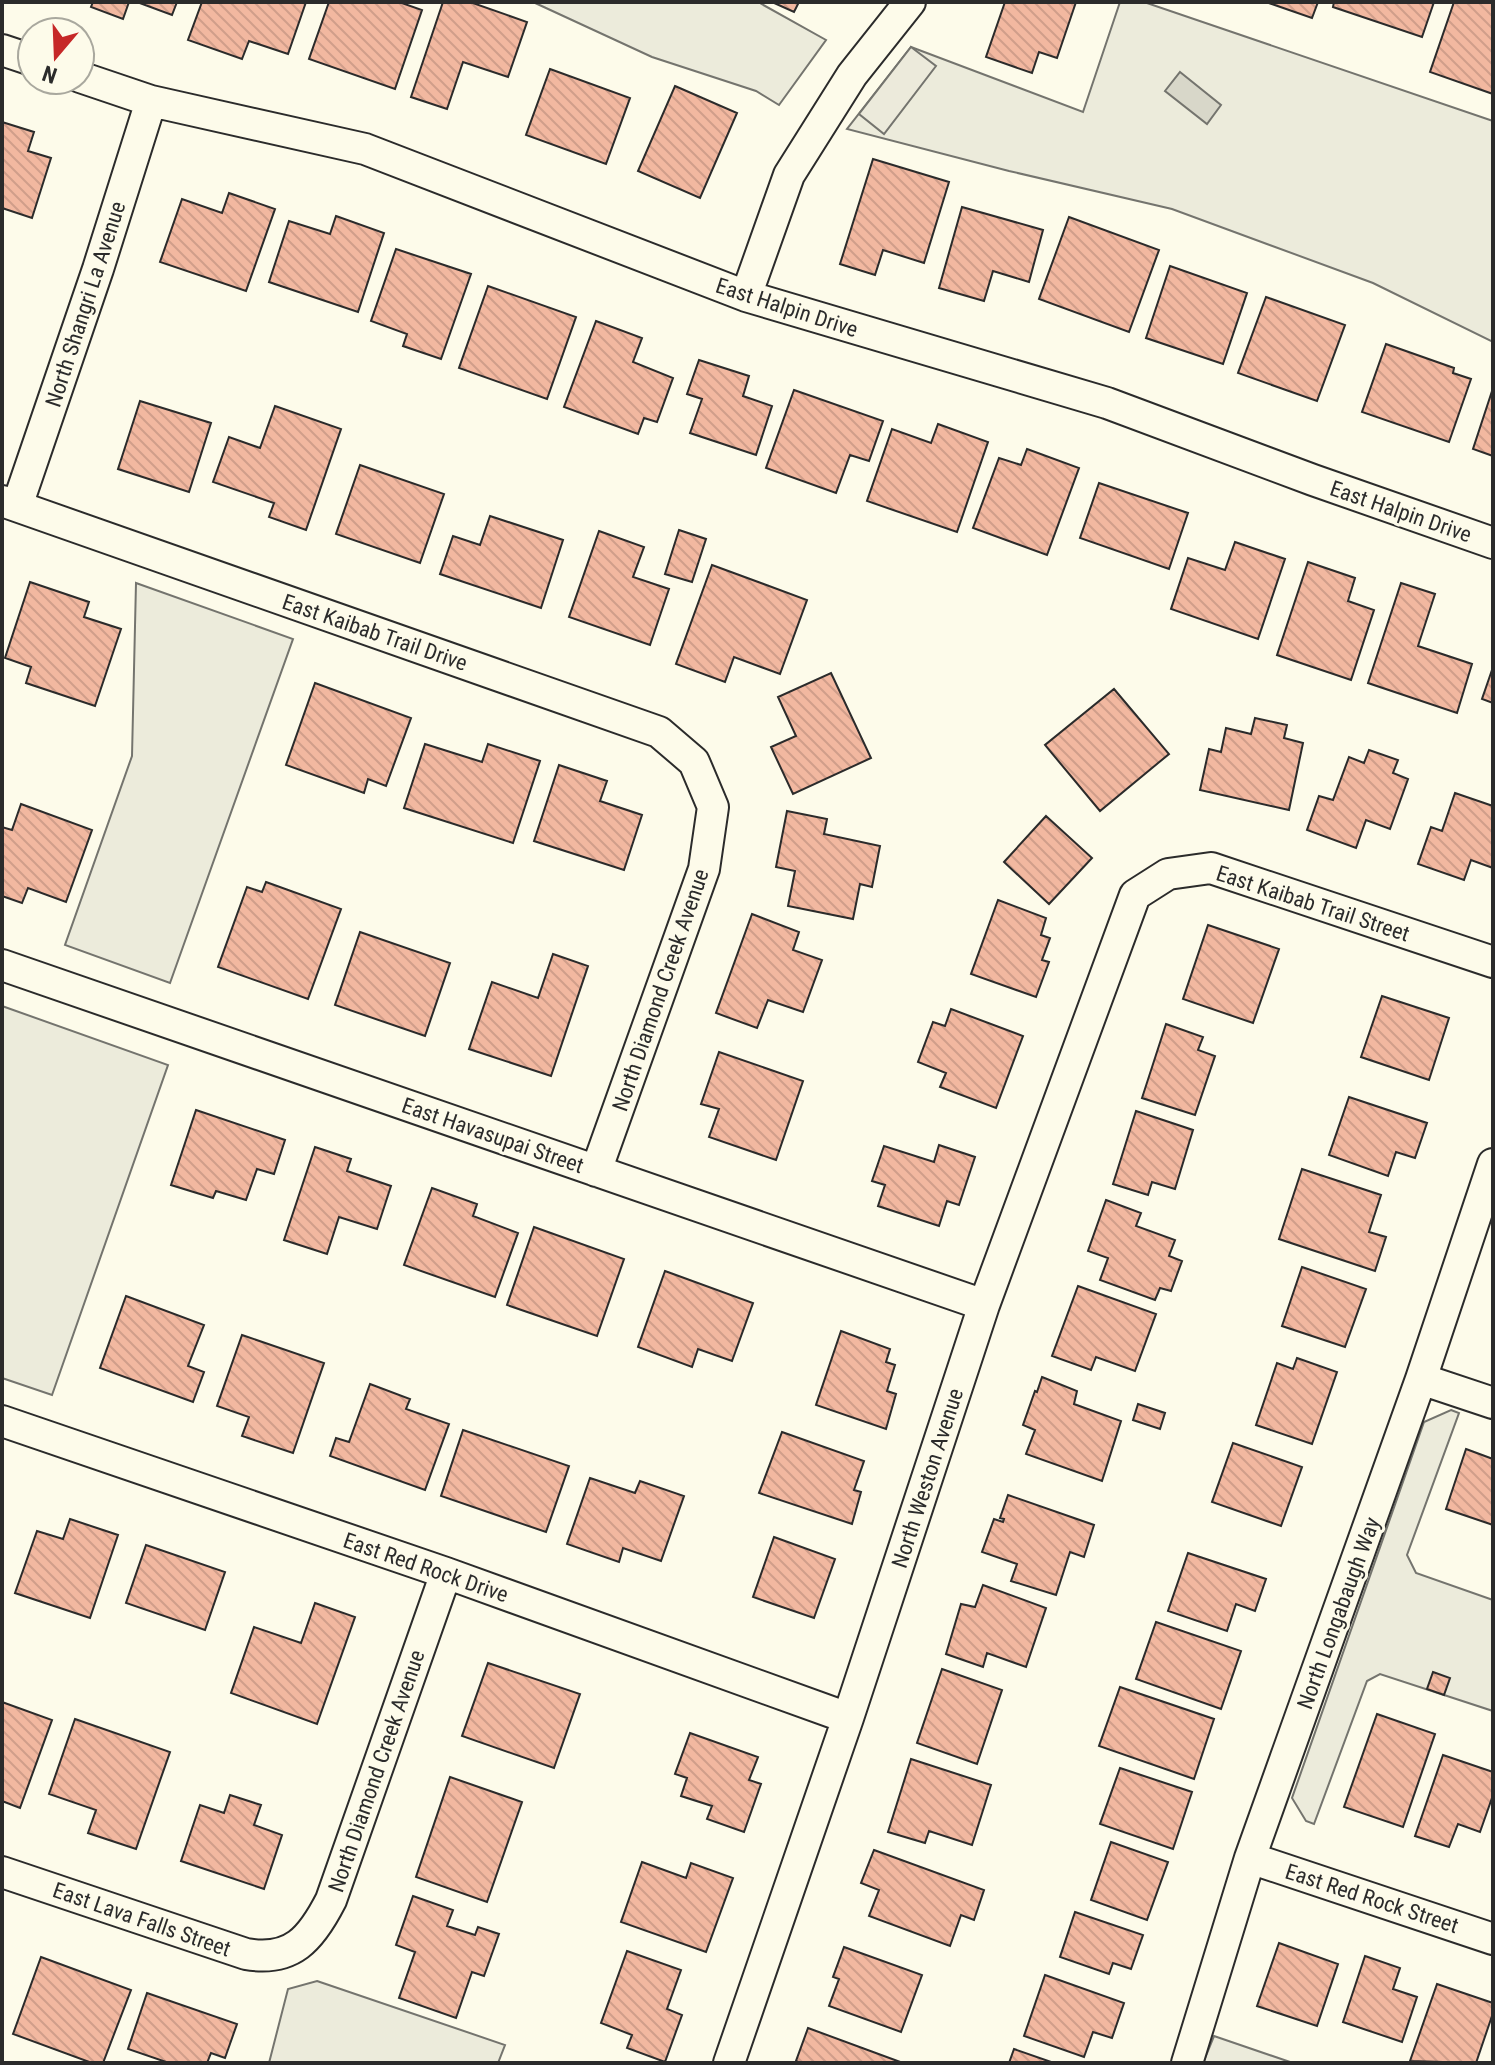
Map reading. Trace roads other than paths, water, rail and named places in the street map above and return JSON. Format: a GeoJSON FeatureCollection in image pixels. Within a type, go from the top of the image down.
{"type":"FeatureCollection","features":[{"type":"Feature","properties":{"kind":"street"},"geometry":{"type":"LineString","coordinates":[[746,296],[789,175],[852,75],[910,2]]}},
{"type":"Feature","properties":{"kind":"street","name":"East Halpin Drive"},"geometry":{"type":"LineString","coordinates":[[96,82],[151,101],[365,149],[746,296],[1107,403],[1493,543]]}},
{"type":"Feature","properties":{"kind":"street","name":"North Shangri La Avenue"},"geometry":{"type":"LineString","coordinates":[[10,503],[98,269],[151,101]]}},
{"type":"Feature","properties":{"kind":"street","name":"East Kaibab Trail Drive"},"geometry":{"type":"LineString","coordinates":[[10,503],[659,732],[694,762],[713,807]]}},
{"type":"Feature","properties":{"kind":"street","name":"North Diamond Creek Avenue"},"geometry":{"type":"LineString","coordinates":[[596,1171],[704,869],[713,807]]}},
{"type":"Feature","properties":{"kind":"street","name":"East Kaibab Trail Street"},"geometry":{"type":"LineString","coordinates":[[1135,895],[1168,874],[1211,868],[1493,962]]}},
{"type":"Feature","properties":{"kind":"street","name":"North Weston Avenue"},"geometry":{"type":"LineString","coordinates":[[729,2063],[848,1718],[984,1305],[1135,895]]}},
{"type":"Feature","properties":{"kind":"street","name":"East Havasupai Street"},"geometry":{"type":"LineString","coordinates":[[2,965],[984,1305]]}},
{"type":"Feature","properties":{"kind":"street","name":"North Longabaugh Way"},"geometry":{"type":"LineString","coordinates":[[1187,2063],[1250,1858],[1421,1379],[1493,1164]]}},
{"type":"Feature","properties":{"kind":"street"},"geometry":{"type":"LineString","coordinates":[[1421,1379],[1493,1403]]}},
{"type":"Feature","properties":{"kind":"street","name":"East Red Rock Drive"},"geometry":{"type":"LineString","coordinates":[[2,1421],[446,1573],[848,1718]]}},
{"type":"Feature","properties":{"kind":"street","name":"North Diamond Creek Avenue"},"geometry":{"type":"LineString","coordinates":[[284,1952],[307,1940],[331,1900],[446,1573]]}},
{"type":"Feature","properties":{"kind":"street","name":"East Red Rock Street"},"geometry":{"type":"LineString","coordinates":[[1250,1858],[1493,1939]]}},
{"type":"Feature","properties":{"kind":"street","name":"East Lava Falls Street"},"geometry":{"type":"LineString","coordinates":[[2,1872],[246,1954],[267,1957],[284,1952]]}}]}
